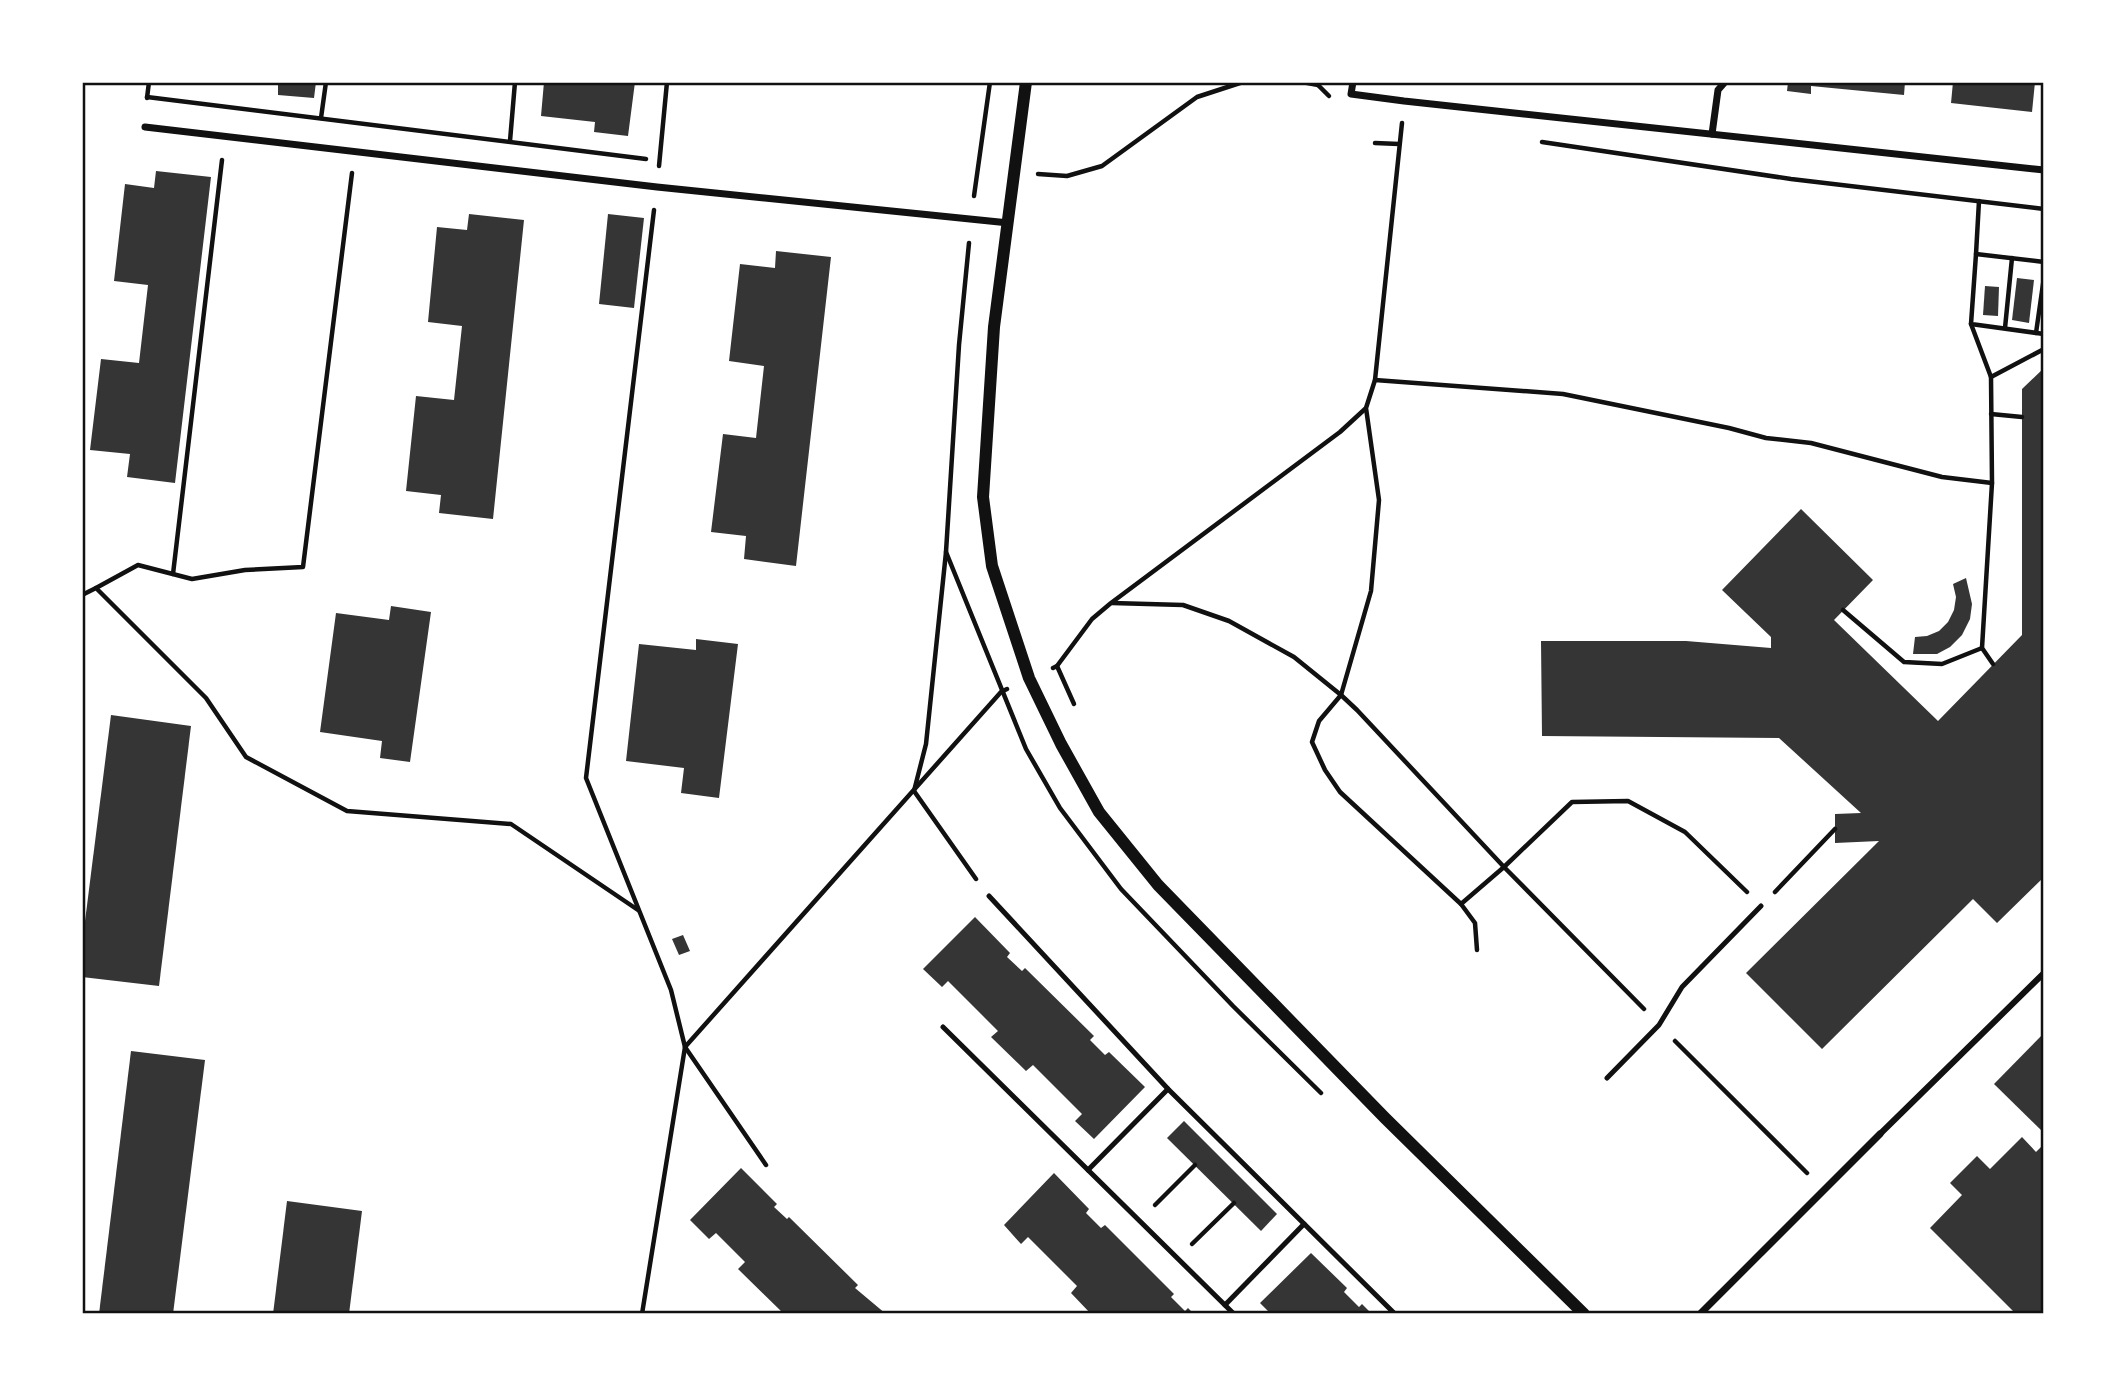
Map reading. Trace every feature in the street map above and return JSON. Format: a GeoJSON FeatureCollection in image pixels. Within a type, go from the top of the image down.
{"type":"FeatureCollection","features":[{"type":"Feature","properties":{"kind":"street"},"geometry":{"type":"LineString","coordinates":[[1026,82],[993,327],[983,497],[992,566],[1029,678],[1061,744],[1099,811],[1158,885],[1385,1118],[1584,1314]]}},
{"type":"Feature","properties":{"kind":"street"},"geometry":{"type":"LineString","coordinates":[[1353,82],[1351,93],[1404,101],[2044,170]]}},
{"type":"Feature","properties":{"kind":"street"},"geometry":{"type":"LineString","coordinates":[[1712,134],[1718,90],[1725,82]]}},
{"type":"Feature","properties":{"kind":"street"},"geometry":{"type":"LineString","coordinates":[[145,127],[657,187],[1009,223]]}},
{"type":"Feature","properties":{"kind":"street"},"geometry":{"type":"LineString","coordinates":[[1704,1312],[1823,1188],[2044,973]]}},
{"type":"Feature","properties":{"kind":"lane"},"geometry":{"type":"LineString","coordinates":[[989,897],[1168,1089],[1395,1314]]}},
{"type":"Feature","properties":{"kind":"lane"},"geometry":{"type":"LineString","coordinates":[[1607,1078],[1659,1024],[1682,987],[1761,906]]}},
{"type":"Feature","properties":{"kind":"lane"},"geometry":{"type":"LineString","coordinates":[[943,1027],[1234,1314]]}},
{"type":"Feature","properties":{"kind":"lane"},"geometry":{"type":"LineString","coordinates":[[1088,1170],[1168,1089]]}},
{"type":"Feature","properties":{"kind":"lane"},"geometry":{"type":"LineString","coordinates":[[1225,1305],[1304,1224]]}},
{"type":"Feature","properties":{"kind":"path"},"geometry":{"type":"LineString","coordinates":[[321,118],[326,82]]}},
{"type":"Feature","properties":{"kind":"path"},"geometry":{"type":"LineString","coordinates":[[510,141],[515,82]]}},
{"type":"Feature","properties":{"kind":"path"},"geometry":{"type":"LineString","coordinates":[[667,82],[657,187],[586,778],[671,990],[685,1047],[766,1165]]}},
{"type":"Feature","properties":{"kind":"path"},"geometry":{"type":"LineString","coordinates":[[989,897],[914,791],[926,744],[946,552],[959,345],[974,195],[990,82]]}},
{"type":"Feature","properties":{"kind":"path"},"geometry":{"type":"LineString","coordinates":[[978,169],[1067,176],[1101,166],[1197,97],[1243,82]]}},
{"type":"Feature","properties":{"kind":"path"},"geometry":{"type":"LineString","coordinates":[[1318,85],[1336,104]]}},
{"type":"Feature","properties":{"kind":"path"},"geometry":{"type":"LineString","coordinates":[[147,97],[671,163]]}},
{"type":"Feature","properties":{"kind":"path"},"geometry":{"type":"LineString","coordinates":[[1404,101],[1375,380],[1366,408],[1378,500],[1371,591],[1341,695],[1319,721],[1312,742],[1325,769],[1346,797],[1461,904],[1475,923],[1477,950]]}},
{"type":"Feature","properties":{"kind":"path"},"geometry":{"type":"LineString","coordinates":[[173,574],[229,107]]}},
{"type":"Feature","properties":{"kind":"path"},"geometry":{"type":"LineString","coordinates":[[1391,120],[1415,124]]}},
{"type":"Feature","properties":{"kind":"path"},"geometry":{"type":"LineString","coordinates":[[1536,141],[1791,179],[2044,209]]}},
{"type":"Feature","properties":{"kind":"path"},"geometry":{"type":"LineString","coordinates":[[1375,144],[1399,144]]}},
{"type":"Feature","properties":{"kind":"path"},"geometry":{"type":"LineString","coordinates":[[82,595],[138,565],[192,579],[245,570],[303,567],[354,151]]}},
{"type":"Feature","properties":{"kind":"path"},"geometry":{"type":"LineString","coordinates":[[961,194],[974,195]]}},
{"type":"Feature","properties":{"kind":"path"},"geometry":{"type":"LineString","coordinates":[[1979,201],[1972,324],[1991,377],[1992,483],[1982,648],[1993,664]]}},
{"type":"Feature","properties":{"kind":"path"},"geometry":{"type":"LineString","coordinates":[[1976,254],[2044,262]]}},
{"type":"Feature","properties":{"kind":"path"},"geometry":{"type":"LineString","coordinates":[[2005,328],[2012,258]]}},
{"type":"Feature","properties":{"kind":"path"},"geometry":{"type":"LineString","coordinates":[[2036,332],[2044,277]]}},
{"type":"Feature","properties":{"kind":"path"},"geometry":{"type":"LineString","coordinates":[[1972,324],[2044,334]]}},
{"type":"Feature","properties":{"kind":"path"},"geometry":{"type":"LineString","coordinates":[[1991,377],[2044,349]]}},
{"type":"Feature","properties":{"kind":"path"},"geometry":{"type":"LineString","coordinates":[[1375,380],[1563,394],[1766,438],[1811,443],[1942,477],[1992,483]]}},
{"type":"Feature","properties":{"kind":"path"},"geometry":{"type":"LineString","coordinates":[[1070,648],[1091,619],[1340,432],[1366,408]]}},
{"type":"Feature","properties":{"kind":"path"},"geometry":{"type":"LineString","coordinates":[[1992,414],[2022,417]]}},
{"type":"Feature","properties":{"kind":"path"},"geometry":{"type":"LineString","coordinates":[[946,552],[1001,692]]}},
{"type":"Feature","properties":{"kind":"path"},"geometry":{"type":"LineString","coordinates":[[96,588],[206,698],[246,757],[347,811],[511,824],[638,910]]}},
{"type":"Feature","properties":{"kind":"path"},"geometry":{"type":"LineString","coordinates":[[1111,603],[1183,605],[1229,621],[1294,657],[1341,695],[1504,867],[1823,1188]]}},
{"type":"Feature","properties":{"kind":"path"},"geometry":{"type":"LineString","coordinates":[[1843,610],[1904,662],[1941,664],[1982,648]]}},
{"type":"Feature","properties":{"kind":"path"},"geometry":{"type":"LineString","coordinates":[[1057,666],[1077,713]]}},
{"type":"Feature","properties":{"kind":"path"},"geometry":{"type":"LineString","coordinates":[[642,1314],[685,1047],[1001,692],[1029,678]]}},
{"type":"Feature","properties":{"kind":"path"},"geometry":{"type":"LineString","coordinates":[[1461,904],[1572,802],[1629,801],[1685,832],[1761,906],[1835,829]]}},
{"type":"Feature","properties":{"kind":"path"},"geometry":{"type":"LineString","coordinates":[[1139,1221],[1195,1165]]}},
{"type":"Feature","properties":{"kind":"path"},"geometry":{"type":"LineString","coordinates":[[1178,1259],[1234,1203]]}},
{"type":"Feature","properties":{"kind":"building"},"geometry":{"type":"Polygon","coordinates":[[[278,82],[316,82],[314,98],[278,95],[278,82]]]}},
{"type":"Feature","properties":{"kind":"building"},"geometry":{"type":"Polygon","coordinates":[[[544,82],[635,82],[628,136],[594,132],[595,122],[541,116],[544,82]]]}},
{"type":"Feature","properties":{"kind":"building"},"geometry":{"type":"Polygon","coordinates":[[[1788,82],[1905,82],[1904,95],[1811,86],[1811,94],[1787,91],[1788,82]]]}},
{"type":"Feature","properties":{"kind":"building"},"geometry":{"type":"Polygon","coordinates":[[[1953,82],[2035,82],[2032,112],[1951,103],[1953,82]]]}},
{"type":"Feature","properties":{"kind":"building"},"geometry":{"type":"Polygon","coordinates":[[[156,171],[211,177],[175,483],[127,477],[130,454],[90,450],[101,359],[139,363],[148,285],[114,281],[125,184],[154,188],[156,171]]]}},
{"type":"Feature","properties":{"kind":"building"},"geometry":{"type":"Polygon","coordinates":[[[469,214],[524,220],[493,519],[439,513],[441,495],[406,491],[416,396],[454,400],[462,326],[428,322],[437,227],[467,230],[469,214]]]}},
{"type":"Feature","properties":{"kind":"building"},"geometry":{"type":"Polygon","coordinates":[[[608,214],[644,218],[634,308],[599,304],[608,214]]]}},
{"type":"Feature","properties":{"kind":"building"},"geometry":{"type":"Polygon","coordinates":[[[776,251],[831,257],[796,566],[744,559],[746,536],[711,532],[723,434],[756,438],[764,366],[729,361],[740,264],[775,268],[776,251]]]}},
{"type":"Feature","properties":{"kind":"building"},"geometry":{"type":"Polygon","coordinates":[[[2017,278],[2034,280],[2029,323],[2012,320],[2017,278]]]}},
{"type":"Feature","properties":{"kind":"building"},"geometry":{"type":"Polygon","coordinates":[[[1985,286],[1999,287],[1998,316],[1983,315],[1985,286]]]}},
{"type":"Feature","properties":{"kind":"building"},"geometry":{"type":"Polygon","coordinates":[[[2044,368],[2044,877],[1997,923],[1973,899],[1822,1049],[1746,973],[1879,841],[1835,843],[1835,814],[1861,813],[1779,738],[1542,736],[1541,641],[1686,641],[1771,648],[1771,637],[1722,590],[1801,509],[1873,580],[1834,620],[1938,721],[2022,635],[2022,389],[2044,368]]]}},
{"type":"Feature","properties":{"kind":"building"},"geometry":{"type":"Polygon","coordinates":[[[1966,578],[1972,604],[1970,619],[1962,635],[1950,647],[1937,654],[1913,654],[1915,637],[1939,631],[1948,622],[1956,597],[1953,584],[1966,578]]]}},
{"type":"Feature","properties":{"kind":"building"},"geometry":{"type":"Polygon","coordinates":[[[391,606],[431,612],[410,762],[380,758],[382,741],[320,732],[336,613],[389,620],[391,606]]]}},
{"type":"Feature","properties":{"kind":"building"},"geometry":{"type":"Polygon","coordinates":[[[696,639],[738,644],[719,798],[681,793],[684,768],[626,761],[639,644],[696,650],[696,639]]]}},
{"type":"Feature","properties":{"kind":"building"},"geometry":{"type":"Polygon","coordinates":[[[111,715],[191,726],[159,986],[82,977],[82,945],[111,715]]]}},
{"type":"Feature","properties":{"kind":"building"},"geometry":{"type":"Polygon","coordinates":[[[975,917],[1010,953],[1007,957],[1022,971],[1025,968],[1094,1036],[1090,1040],[1105,1055],[1109,1052],[1145,1087],[1094,1139],[1075,1121],[1082,1114],[1033,1065],[1026,1071],[991,1037],[998,1031],[948,981],[942,987],[923,969],[975,917]]]}},
{"type":"Feature","properties":{"kind":"building"},"geometry":{"type":"Polygon","coordinates":[[[683,935],[690,951],[679,955],[672,939],[683,935]]]}},
{"type":"Feature","properties":{"kind":"building"},"geometry":{"type":"Polygon","coordinates":[[[2044,1033],[2044,1133],[1994,1084],[2044,1033]]]}},
{"type":"Feature","properties":{"kind":"building"},"geometry":{"type":"Polygon","coordinates":[[[131,1051],[205,1060],[173,1314],[99,1314],[131,1051]]]}},
{"type":"Feature","properties":{"kind":"building"},"geometry":{"type":"Polygon","coordinates":[[[1184,1121],[1277,1214],[1261,1231],[1167,1138],[1184,1121]]]}},
{"type":"Feature","properties":{"kind":"building"},"geometry":{"type":"Polygon","coordinates":[[[2022,1137],[2036,1152],[2044,1144],[2044,1314],[2016,1314],[1930,1228],[1962,1195],[1950,1183],[1977,1156],[1990,1169],[2022,1137]]]}},
{"type":"Feature","properties":{"kind":"building"},"geometry":{"type":"Polygon","coordinates":[[[741,1168],[777,1204],[774,1207],[787,1219],[789,1217],[858,1285],[855,1288],[886,1314],[784,1314],[738,1269],[745,1262],[716,1233],[709,1239],[690,1220],[741,1168]]]}},
{"type":"Feature","properties":{"kind":"building"},"geometry":{"type":"Polygon","coordinates":[[[1054,1173],[1089,1209],[1086,1213],[1101,1228],[1105,1225],[1174,1294],[1171,1297],[1185,1311],[1188,1308],[1194,1314],[1091,1314],[1071,1293],[1077,1286],[1028,1237],[1021,1244],[1004,1225],[1054,1173]]]}},
{"type":"Feature","properties":{"kind":"building"},"geometry":{"type":"Polygon","coordinates":[[[287,1201],[362,1211],[349,1314],[273,1314],[287,1201]]]}},
{"type":"Feature","properties":{"kind":"building"},"geometry":{"type":"Polygon","coordinates":[[[1311,1253],[1347,1288],[1344,1292],[1359,1307],[1362,1304],[1372,1314],[1271,1314],[1260,1303],[1311,1253]]]}}]}
